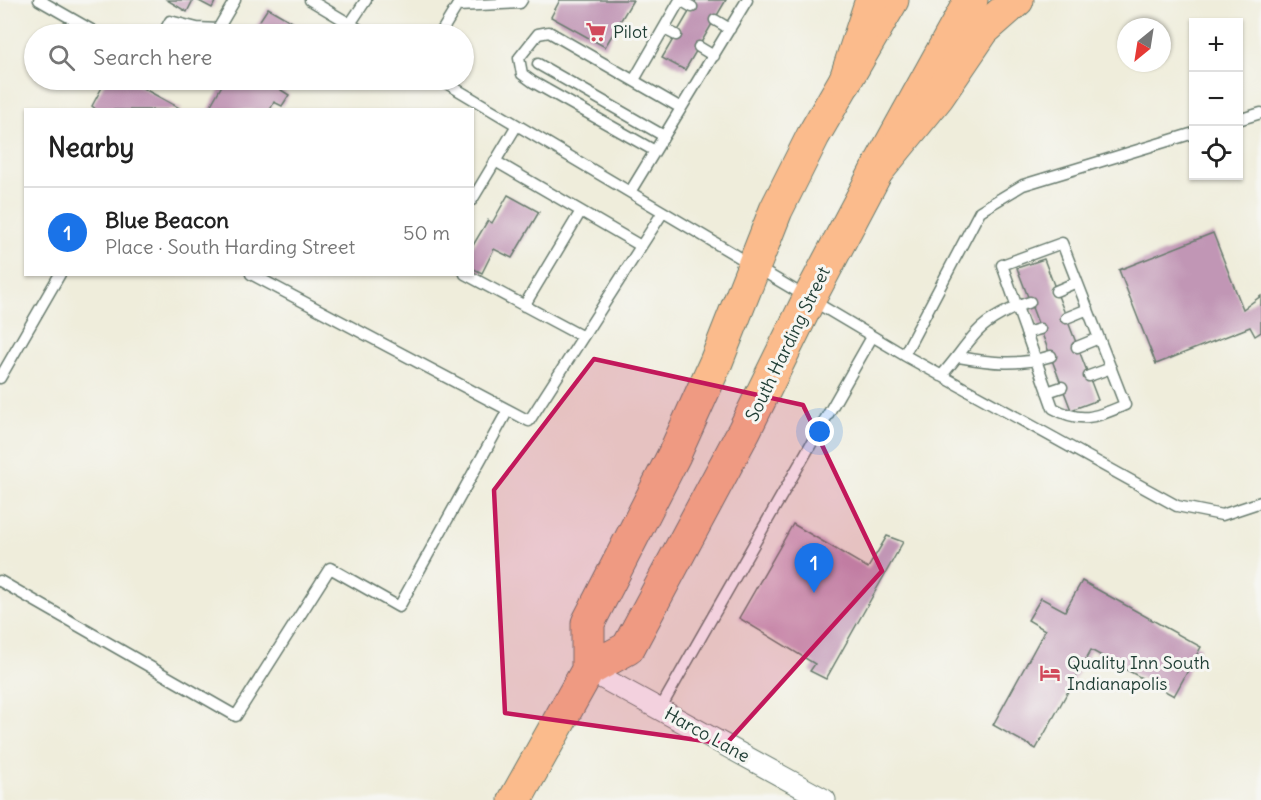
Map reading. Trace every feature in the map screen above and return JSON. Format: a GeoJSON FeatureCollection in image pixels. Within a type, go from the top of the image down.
{"type":"FeatureCollection","features":[{"type":"Feature","properties":{"kind":"main road"},"geometry":{"type":"LineString","coordinates":[[845,82],[872,0]]}},
{"type":"Feature","properties":{"kind":"main road"},"geometry":{"type":"LineString","coordinates":[[515,800],[588,670],[588,623],[674,455],[716,362],[792,178],[892,0]]}},
{"type":"Feature","properties":{"kind":"main road","name":"South Harding Street"},"geometry":{"type":"LineString","coordinates":[[588,670],[628,648],[744,432],[809,299],[876,172],[971,0]]}},
{"type":"Feature","properties":{"kind":"main road"},"geometry":{"type":"LineString","coordinates":[[876,172],[938,96],[983,30],[1017,0]]}},
{"type":"Feature","properties":{"kind":"street","name":"Harco Lane"},"geometry":{"type":"LineString","coordinates":[[588,670],[825,800]]}},
{"type":"Feature","properties":{"kind":"lane"},"geometry":{"type":"LineString","coordinates":[[39,0],[81,24]]}},
{"type":"Feature","properties":{"kind":"lane"},"geometry":{"type":"LineString","coordinates":[[221,24],[235,0]]}},
{"type":"Feature","properties":{"kind":"lane"},"geometry":{"type":"LineString","coordinates":[[309,0],[350,24],[366,0]]}},
{"type":"Feature","properties":{"kind":"lane"},"geometry":{"type":"LineString","coordinates":[[459,1],[478,0]]}},
{"type":"Feature","properties":{"kind":"lane"},"geometry":{"type":"LineString","coordinates":[[459,1],[520,3],[522,0]]}},
{"type":"Feature","properties":{"kind":"lane"},"geometry":{"type":"LineString","coordinates":[[634,80],[680,0],[692,7]]}},
{"type":"Feature","properties":{"kind":"lane"},"geometry":{"type":"LineString","coordinates":[[446,24],[459,1]]}},
{"type":"Feature","properties":{"kind":"lane"},"geometry":{"type":"LineString","coordinates":[[630,192],[746,1]]}},
{"type":"Feature","properties":{"kind":"lane"},"geometry":{"type":"LineString","coordinates":[[715,20],[730,29]]}},
{"type":"Feature","properties":{"kind":"lane"},"geometry":{"type":"LineString","coordinates":[[168,24],[170,21],[182,24]]}},
{"type":"Feature","properties":{"kind":"lane"},"geometry":{"type":"LineString","coordinates":[[664,28],[676,35]]}},
{"type":"Feature","properties":{"kind":"lane"},"geometry":{"type":"LineString","coordinates":[[655,151],[533,82],[522,74],[519,58],[538,34],[549,32],[681,108]]}},
{"type":"Feature","properties":{"kind":"lane"},"geometry":{"type":"LineString","coordinates":[[699,47],[714,56]]}},
{"type":"Feature","properties":{"kind":"lane"},"geometry":{"type":"LineString","coordinates":[[538,64],[664,136]]}},
{"type":"Feature","properties":{"kind":"lane"},"geometry":{"type":"LineString","coordinates":[[458,90],[872,337],[1178,506],[1222,515],[1261,502]]}},
{"type":"Feature","properties":{"kind":"lane"},"geometry":{"type":"LineString","coordinates":[[1243,119],[1261,113]]}},
{"type":"Feature","properties":{"kind":"lane"},"geometry":{"type":"LineString","coordinates":[[474,197],[517,125]]}},
{"type":"Feature","properties":{"kind":"lane"},"geometry":{"type":"LineString","coordinates":[[904,355],[980,212],[1023,185],[1189,135]]}},
{"type":"Feature","properties":{"kind":"lane"},"geometry":{"type":"LineString","coordinates":[[495,161],[641,246]]}},
{"type":"Feature","properties":{"kind":"lane"},"geometry":{"type":"LineString","coordinates":[[524,306],[581,211]]}},
{"type":"Feature","properties":{"kind":"lane"},"geometry":{"type":"LineString","coordinates":[[255,276],[529,421],[663,212]]}},
{"type":"Feature","properties":{"kind":"lane"},"geometry":{"type":"LineString","coordinates":[[1062,243],[1077,282],[1125,405],[1101,415],[1071,418],[1053,408],[1002,265],[1062,243]]}},
{"type":"Feature","properties":{"kind":"lane"},"geometry":{"type":"LineString","coordinates":[[0,378],[59,276]]}},
{"type":"Feature","properties":{"kind":"lane"},"geometry":{"type":"LineString","coordinates":[[469,276],[583,337]]}},
{"type":"Feature","properties":{"kind":"lane"},"geometry":{"type":"LineString","coordinates":[[1056,291],[1077,282]]}},
{"type":"Feature","properties":{"kind":"lane"},"geometry":{"type":"LineString","coordinates":[[941,376],[959,357],[978,331],[1016,306],[1030,302]]}},
{"type":"Feature","properties":{"kind":"lane"},"geometry":{"type":"LineString","coordinates":[[1066,318],[1088,309]]}},
{"type":"Feature","properties":{"kind":"lane"},"geometry":{"type":"LineString","coordinates":[[1026,333],[1040,329]]}},
{"type":"Feature","properties":{"kind":"lane"},"geometry":{"type":"LineString","coordinates":[[660,709],[872,337]]}},
{"type":"Feature","properties":{"kind":"lane"},"geometry":{"type":"LineString","coordinates":[[1077,346],[1099,338]]}},
{"type":"Feature","properties":{"kind":"lane"},"geometry":{"type":"LineString","coordinates":[[959,357],[994,364],[1036,361],[1051,356]]}},
{"type":"Feature","properties":{"kind":"lane"},"geometry":{"type":"LineString","coordinates":[[1089,376],[1111,368]]}},
{"type":"Feature","properties":{"kind":"lane"},"geometry":{"type":"LineString","coordinates":[[1047,392],[1062,387]]}},
{"type":"Feature","properties":{"kind":"lane"},"geometry":{"type":"LineString","coordinates":[[0,581],[236,716],[330,567],[399,607],[508,410]]}},
{"type":"Feature","properties":{"kind":"highlighted area"},"geometry":{"type":"Polygon","coordinates":[[[594,359],[803,405],[882,571],[726,744],[505,713],[494,490],[594,359]]]}},
{"type":"Feature","properties":{"kind":"building"},"geometry":{"type":"Polygon","coordinates":[[[167,0],[193,0],[187,12],[167,0]]]}},
{"type":"Feature","properties":{"kind":"building"},"geometry":{"type":"Polygon","coordinates":[[[197,0],[216,0],[212,8],[197,0]]]}},
{"type":"Feature","properties":{"kind":"building","name":"Pilot"},"geometry":{"type":"Polygon","coordinates":[[[560,0],[633,0],[605,47],[551,17],[560,0]]]}},
{"type":"Feature","properties":{"kind":"building","name":"Pilot"},"geometry":{"type":"Polygon","coordinates":[[[696,0],[726,0],[685,70],[662,58],[696,0]]]}},
{"type":"Feature","properties":{"kind":"building"},"geometry":{"type":"Polygon","coordinates":[[[268,8],[296,24],[258,24],[268,8]]]}},
{"type":"Feature","properties":{"kind":"building"},"geometry":{"type":"Polygon","coordinates":[[[101,90],[146,90],[179,108],[94,108],[92,106],[101,90]]]}},
{"type":"Feature","properties":{"kind":"building"},"geometry":{"type":"Polygon","coordinates":[[[219,90],[281,90],[289,95],[282,106],[274,102],[271,108],[209,108],[219,90]]]}},
{"type":"Feature","properties":{"kind":"building"},"geometry":{"type":"Polygon","coordinates":[[[508,195],[539,212],[512,258],[494,249],[482,273],[474,269],[474,244],[488,220],[492,223],[508,195]]]}},
{"type":"Feature","properties":{"kind":"building"},"geometry":{"type":"Polygon","coordinates":[[[1213,233],[1243,309],[1261,296],[1261,332],[1255,336],[1250,327],[1156,364],[1119,270],[1213,233]]]}},
{"type":"Feature","properties":{"kind":"building"},"geometry":{"type":"Polygon","coordinates":[[[1044,259],[1098,400],[1071,410],[1017,268],[1044,259]]]}},
{"type":"Feature","properties":{"kind":"building"},"geometry":{"type":"Polygon","coordinates":[[[793,524],[868,568],[887,536],[903,542],[826,679],[810,671],[815,664],[739,618],[793,524]]]}},
{"type":"Feature","properties":{"kind":"building","name":"Quality Inn South Indianapolis"},"geometry":{"type":"Polygon","coordinates":[[[1082,581],[1201,647],[1174,696],[1091,650],[1036,749],[993,725],[1045,630],[1028,620],[1041,598],[1065,611],[1082,581]]]}},
{"type":"Feature","properties":{"kind":"place","name":"Pilot"},"geometry":{"type":"Point","coordinates":[596,32]}},
{"type":"Feature","properties":{"kind":"place","name":"Blue Beacon"},"geometry":{"type":"Point","coordinates":[814,593]}},
{"type":"Feature","properties":{"kind":"place","name":"Quality Inn South Indianapolis"},"geometry":{"type":"Point","coordinates":[1050,673]}}]}
